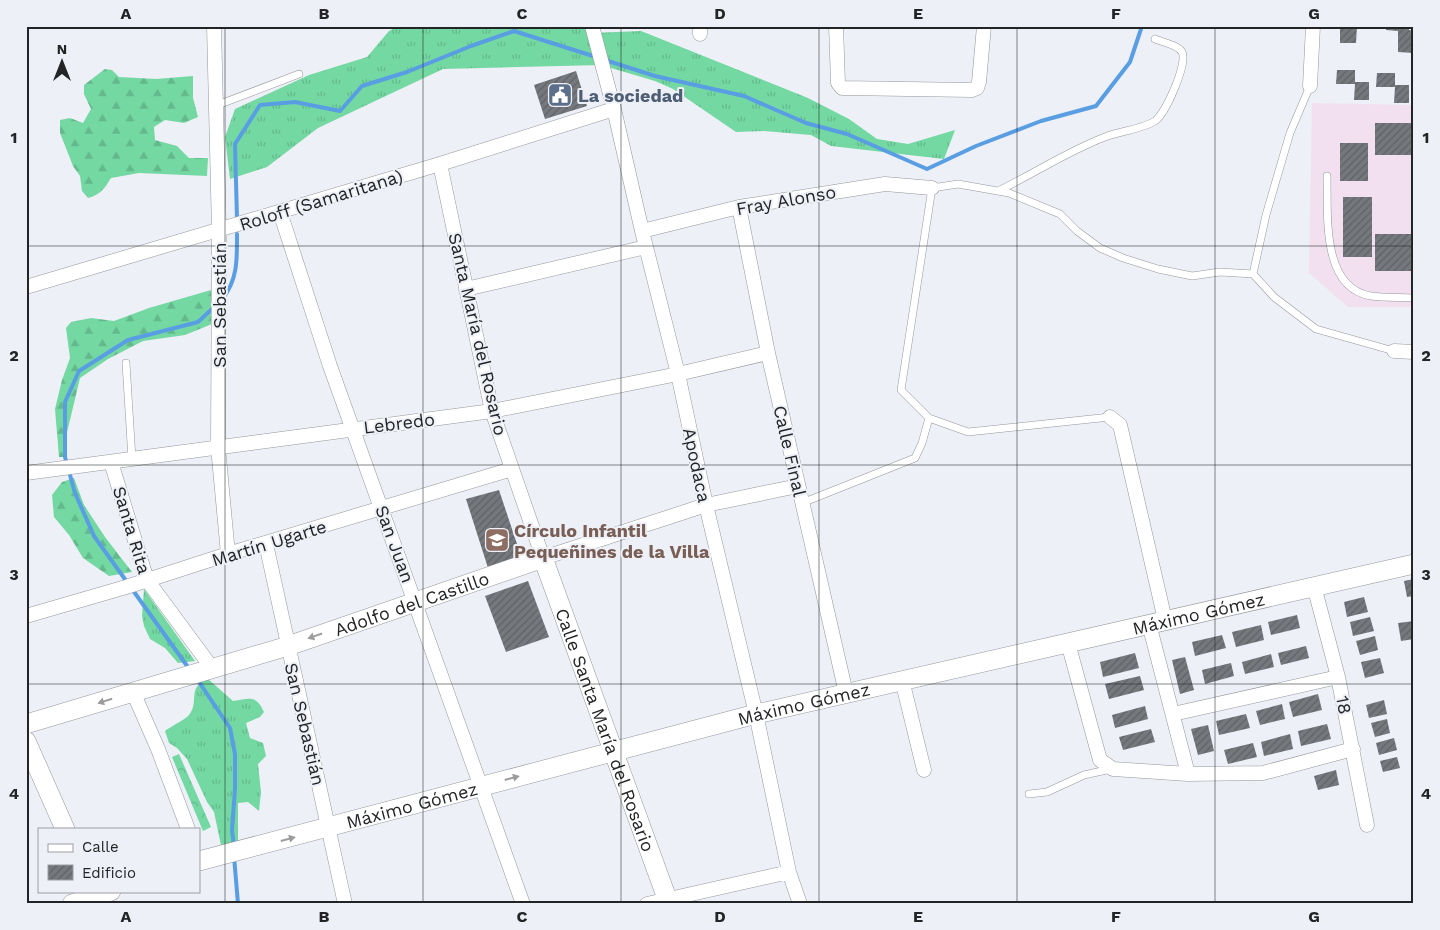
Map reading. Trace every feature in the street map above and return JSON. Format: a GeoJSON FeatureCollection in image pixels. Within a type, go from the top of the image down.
{"type":"FeatureCollection","features":[{"type":"Feature","properties":{"kind":"street","name":"San Sebastián"},"geometry":{"type":"LineString","coordinates":[[214,26],[219,231],[218,447],[228,554]]}},
{"type":"Feature","properties":{"kind":"street"},"geometry":{"type":"LineString","coordinates":[[836,26],[839,86],[842,88],[972,90],[977,88],[979,82],[984,26]]}},
{"type":"Feature","properties":{"kind":"street"},"geometry":{"type":"LineString","coordinates":[[1310,86],[1313,26]]}},
{"type":"Feature","properties":{"kind":"street","name":"Apodaca"},"geometry":{"type":"LineString","coordinates":[[593,33],[614,109],[678,374],[706,505],[756,714],[788,872],[800,904]]}},
{"type":"Feature","properties":{"kind":"street","name":"Roloff (Samaritana)"},"geometry":{"type":"LineString","coordinates":[[26,287],[219,231],[614,109]]}},
{"type":"Feature","properties":{"kind":"street","name":"Santa María del Rosario"},"geometry":{"type":"LineString","coordinates":[[440,164],[492,411],[543,558]]}},
{"type":"Feature","properties":{"kind":"street","name":"Fray Alonso"},"geometry":{"type":"LineString","coordinates":[[642,231],[739,207],[885,184],[932,188]]}},
{"type":"Feature","properties":{"kind":"street","name":"Calle Final"},"geometry":{"type":"LineString","coordinates":[[739,207],[768,353],[846,693]]}},
{"type":"Feature","properties":{"kind":"street","name":"San Juan"},"geometry":{"type":"LineString","coordinates":[[280,212],[330,366],[354,428],[523,904]]}},
{"type":"Feature","properties":{"kind":"street"},"geometry":{"type":"LineString","coordinates":[[466,289],[646,247]]}},
{"type":"Feature","properties":{"kind":"street"},"geometry":{"type":"LineString","coordinates":[[1394,351],[1414,352]]}},
{"type":"Feature","properties":{"kind":"street","name":"Lebredo"},"geometry":{"type":"LineString","coordinates":[[26,473],[492,411],[678,374],[768,353]]}},
{"type":"Feature","properties":{"kind":"street"},"geometry":{"type":"LineString","coordinates":[[1110,417],[1120,425],[1173,714],[1188,774]]}},
{"type":"Feature","properties":{"kind":"street","name":"Santa Rita"},"geometry":{"type":"LineString","coordinates":[[111,462],[137,584],[208,669]]}},
{"type":"Feature","properties":{"kind":"street","name":"Martín Ugarte"},"geometry":{"type":"LineString","coordinates":[[26,616],[137,584],[228,554],[512,469]]}},
{"type":"Feature","properties":{"kind":"street","name":"Adolfo del Castillo"},"geometry":{"type":"LineString","coordinates":[[26,724],[288,646],[543,558],[706,505],[798,486]]}},
{"type":"Feature","properties":{"kind":"street","name":"San Sebastián"},"geometry":{"type":"LineString","coordinates":[[266,544],[345,904]]}},
{"type":"Feature","properties":{"kind":"street","name":"Calle Santa María del Rosario"},"geometry":{"type":"LineString","coordinates":[[543,558],[668,901]]}},
{"type":"Feature","properties":{"kind":"street","name":"Máximo Gómez"},"geometry":{"type":"LineString","coordinates":[[200,859],[232,853],[329,828],[756,714],[1414,564]]}},
{"type":"Feature","properties":{"kind":"street","name":"18"},"geometry":{"type":"LineString","coordinates":[[1314,586],[1338,677],[1367,825]]}},
{"type":"Feature","properties":{"kind":"street"},"geometry":{"type":"LineString","coordinates":[[1068,643],[1100,760],[1112,769],[1188,774],[1263,773],[1352,749]]}},
{"type":"Feature","properties":{"kind":"street"},"geometry":{"type":"LineString","coordinates":[[1173,714],[1338,677]]}},
{"type":"Feature","properties":{"kind":"street"},"geometry":{"type":"LineString","coordinates":[[902,680],[924,770]]}},
{"type":"Feature","properties":{"kind":"street"},"geometry":{"type":"LineString","coordinates":[[134,692],[188,828]]}},
{"type":"Feature","properties":{"kind":"street"},"geometry":{"type":"LineString","coordinates":[[26,741],[65,828]]}},
{"type":"Feature","properties":{"kind":"street"},"geometry":{"type":"LineString","coordinates":[[647,904],[668,901],[788,872]]}},
{"type":"Feature","properties":{"kind":"street"},"geometry":{"type":"LineString","coordinates":[[72,904],[99,896]]}},
{"type":"Feature","properties":{"kind":"lane"},"geometry":{"type":"LineString","coordinates":[[1000,190],[1082,147],[1155,121],[1165,108],[1177,83],[1183,54],[1180,49],[1154,39]]}},
{"type":"Feature","properties":{"kind":"lane"},"geometry":{"type":"LineString","coordinates":[[215,106],[299,74]]}},
{"type":"Feature","properties":{"kind":"lane"},"geometry":{"type":"LineString","coordinates":[[1253,274],[1266,215],[1290,132],[1310,86]]}},
{"type":"Feature","properties":{"kind":"lane"},"geometry":{"type":"LineString","coordinates":[[1327,176],[1329,239],[1336,270],[1351,288],[1370,296],[1414,298]]}},
{"type":"Feature","properties":{"kind":"lane"},"geometry":{"type":"LineString","coordinates":[[1110,417],[968,432],[929,418],[901,390],[932,188],[958,184],[1000,190],[1060,214],[1077,231],[1100,248],[1123,258],[1158,269],[1192,276],[1220,272],[1253,274],[1274,297],[1316,329],[1394,351]]}},
{"type":"Feature","properties":{"kind":"lane","name":"Santa Rita"},"geometry":{"type":"LineString","coordinates":[[126,363],[132,459]]}},
{"type":"Feature","properties":{"kind":"lane"},"geometry":{"type":"LineString","coordinates":[[802,503],[915,458],[922,443],[929,418]]}},
{"type":"Feature","properties":{"kind":"lane"},"geometry":{"type":"LineString","coordinates":[[1028,794],[1047,792],[1084,775],[1112,769]]}},
{"type":"Feature","properties":{"kind":"shaded area"},"geometry":{"type":"Polygon","coordinates":[[[1312,103],[1414,105],[1414,307],[1348,307],[1309,273],[1312,103]]]}},
{"type":"Feature","properties":{"kind":"green space"},"geometry":{"type":"Polygon","coordinates":[[[398,26],[585,26],[592,33],[641,31],[808,98],[849,119],[877,139],[908,144],[955,130],[944,159],[831,146],[811,135],[764,131],[736,132],[673,89],[655,81],[601,65],[443,69],[318,128],[267,167],[230,179],[225,137],[235,109],[309,75],[367,57],[389,31],[398,26]]]}},
{"type":"Feature","properties":{"kind":"green space"},"geometry":{"type":"Polygon","coordinates":[[[105,69],[112,70],[119,77],[156,79],[193,76],[193,98],[198,117],[184,123],[165,120],[154,127],[155,140],[177,146],[189,158],[208,158],[207,176],[139,173],[111,178],[102,191],[88,198],[82,191],[80,176],[73,166],[60,133],[60,120],[70,118],[83,123],[91,109],[84,94],[84,85],[105,69]]]}},
{"type":"Feature","properties":{"kind":"green space"},"geometry":{"type":"Polygon","coordinates":[[[211,290],[212,324],[185,335],[143,341],[108,359],[80,378],[64,445],[65,457],[59,457],[55,409],[70,358],[66,328],[71,322],[91,318],[114,321],[149,308],[211,290]]]}},
{"type":"Feature","properties":{"kind":"green space"},"geometry":{"type":"Polygon","coordinates":[[[74,478],[84,505],[105,537],[132,572],[109,576],[83,558],[69,535],[54,517],[52,495],[62,482],[74,478]]]}},
{"type":"Feature","properties":{"kind":"green space"},"geometry":{"type":"Polygon","coordinates":[[[144,589],[195,661],[178,663],[165,648],[150,639],[142,616],[144,589]]]}},
{"type":"Feature","properties":{"kind":"green space"},"geometry":{"type":"Polygon","coordinates":[[[208,679],[233,701],[255,700],[264,712],[260,717],[246,723],[250,738],[263,743],[266,756],[258,764],[261,792],[259,811],[248,802],[238,803],[238,846],[222,850],[214,812],[207,802],[187,759],[177,748],[169,743],[165,731],[189,715],[194,705],[197,686],[208,679]]]}},
{"type":"Feature","properties":{"kind":"green space"},"geometry":{"type":"Polygon","coordinates":[[[179,754],[211,827],[203,831],[172,757],[179,754]]]}},
{"type":"Feature","properties":{"kind":"building"},"geometry":{"type":"Polygon","coordinates":[[[1340,26],[1357,26],[1356,43],[1340,43],[1340,26]]]}},
{"type":"Feature","properties":{"kind":"building"},"geometry":{"type":"Polygon","coordinates":[[[1386,26],[1409,26],[1409,30],[1414,31],[1414,53],[1398,52],[1398,31],[1386,30],[1386,26]]]}},
{"type":"Feature","properties":{"kind":"building"},"geometry":{"type":"Polygon","coordinates":[[[1337,70],[1355,70],[1355,82],[1369,82],[1369,100],[1354,100],[1355,84],[1336,84],[1337,70]]]}},
{"type":"Feature","properties":{"kind":"building","name":"La sociedad"},"geometry":{"type":"Polygon","coordinates":[[[576,71],[587,106],[545,119],[534,85],[576,71]]]}},
{"type":"Feature","properties":{"kind":"building"},"geometry":{"type":"Polygon","coordinates":[[[1377,73],[1395,73],[1395,85],[1409,85],[1409,103],[1394,103],[1395,87],[1376,87],[1377,73]]]}},
{"type":"Feature","properties":{"kind":"building"},"geometry":{"type":"Polygon","coordinates":[[[1375,123],[1414,123],[1414,155],[1375,155],[1375,123]]]}},
{"type":"Feature","properties":{"kind":"building"},"geometry":{"type":"Polygon","coordinates":[[[1340,143],[1368,143],[1368,181],[1340,181],[1340,143]]]}},
{"type":"Feature","properties":{"kind":"building"},"geometry":{"type":"Polygon","coordinates":[[[1343,197],[1372,197],[1372,257],[1343,257],[1343,197]]]}},
{"type":"Feature","properties":{"kind":"building"},"geometry":{"type":"Polygon","coordinates":[[[1375,234],[1414,234],[1414,271],[1375,271],[1375,234]]]}},
{"type":"Feature","properties":{"kind":"building","name":"Círculo Infantil Pequeñines de la Villa"},"geometry":{"type":"Polygon","coordinates":[[[499,490],[522,559],[489,571],[466,499],[499,490]]]}},
{"type":"Feature","properties":{"kind":"building"},"geometry":{"type":"Polygon","coordinates":[[[1414,579],[1414,596],[1407,597],[1404,581],[1414,579]]]}},
{"type":"Feature","properties":{"kind":"building"},"geometry":{"type":"Polygon","coordinates":[[[528,581],[549,637],[506,652],[485,596],[528,581]]]}},
{"type":"Feature","properties":{"kind":"building"},"geometry":{"type":"Polygon","coordinates":[[[1364,597],[1368,612],[1347,617],[1344,602],[1364,597]]]}},
{"type":"Feature","properties":{"kind":"building"},"geometry":{"type":"Polygon","coordinates":[[[1297,615],[1300,628],[1271,635],[1268,622],[1297,615]]]}},
{"type":"Feature","properties":{"kind":"building"},"geometry":{"type":"Polygon","coordinates":[[[1370,617],[1374,631],[1353,636],[1350,622],[1370,617]]]}},
{"type":"Feature","properties":{"kind":"building"},"geometry":{"type":"Polygon","coordinates":[[[1414,621],[1414,639],[1401,641],[1398,623],[1414,621]]]}},
{"type":"Feature","properties":{"kind":"building"},"geometry":{"type":"Polygon","coordinates":[[[1261,625],[1264,640],[1236,647],[1232,632],[1261,625]]]}},
{"type":"Feature","properties":{"kind":"building"},"geometry":{"type":"Polygon","coordinates":[[[1222,635],[1226,648],[1195,656],[1192,642],[1222,635]]]}},
{"type":"Feature","properties":{"kind":"building"},"geometry":{"type":"Polygon","coordinates":[[[1375,636],[1378,650],[1360,655],[1356,641],[1375,636]]]}},
{"type":"Feature","properties":{"kind":"building"},"geometry":{"type":"Polygon","coordinates":[[[1306,646],[1309,658],[1281,665],[1278,653],[1306,646]]]}},
{"type":"Feature","properties":{"kind":"building"},"geometry":{"type":"Polygon","coordinates":[[[1135,653],[1139,668],[1103,677],[1100,662],[1135,653]]]}},
{"type":"Feature","properties":{"kind":"building"},"geometry":{"type":"Polygon","coordinates":[[[1271,654],[1274,667],[1245,674],[1242,662],[1271,654]]]}},
{"type":"Feature","properties":{"kind":"building"},"geometry":{"type":"Polygon","coordinates":[[[1185,657],[1194,690],[1180,694],[1172,660],[1185,657]]]}},
{"type":"Feature","properties":{"kind":"building"},"geometry":{"type":"Polygon","coordinates":[[[1380,658],[1384,673],[1365,678],[1361,662],[1380,658]]]}},
{"type":"Feature","properties":{"kind":"building"},"geometry":{"type":"Polygon","coordinates":[[[1231,663],[1234,676],[1205,684],[1202,670],[1231,663]]]}},
{"type":"Feature","properties":{"kind":"building"},"geometry":{"type":"Polygon","coordinates":[[[1140,676],[1144,690],[1109,699],[1105,684],[1140,676]]]}},
{"type":"Feature","properties":{"kind":"building"},"geometry":{"type":"Polygon","coordinates":[[[1318,694],[1322,710],[1293,717],[1289,702],[1318,694]]]}},
{"type":"Feature","properties":{"kind":"building"},"geometry":{"type":"Polygon","coordinates":[[[1384,700],[1387,714],[1369,718],[1366,705],[1384,700]]]}},
{"type":"Feature","properties":{"kind":"building"},"geometry":{"type":"Polygon","coordinates":[[[1282,704],[1285,719],[1260,725],[1256,711],[1282,704]]]}},
{"type":"Feature","properties":{"kind":"building"},"geometry":{"type":"Polygon","coordinates":[[[1145,706],[1148,719],[1115,728],[1112,715],[1145,706]]]}},
{"type":"Feature","properties":{"kind":"building"},"geometry":{"type":"Polygon","coordinates":[[[1246,714],[1250,728],[1219,735],[1216,721],[1246,714]]]}},
{"type":"Feature","properties":{"kind":"building"},"geometry":{"type":"Polygon","coordinates":[[[1387,719],[1390,733],[1375,737],[1371,723],[1387,719]]]}},
{"type":"Feature","properties":{"kind":"building"},"geometry":{"type":"Polygon","coordinates":[[[1327,724],[1331,739],[1301,746],[1298,731],[1327,724]]]}},
{"type":"Feature","properties":{"kind":"building"},"geometry":{"type":"Polygon","coordinates":[[[1208,725],[1214,751],[1198,755],[1191,729],[1208,725]]]}},
{"type":"Feature","properties":{"kind":"building"},"geometry":{"type":"Polygon","coordinates":[[[1151,729],[1155,742],[1123,750],[1119,737],[1151,729]]]}},
{"type":"Feature","properties":{"kind":"building"},"geometry":{"type":"Polygon","coordinates":[[[1290,734],[1293,749],[1264,756],[1261,742],[1290,734]]]}},
{"type":"Feature","properties":{"kind":"building"},"geometry":{"type":"Polygon","coordinates":[[[1394,738],[1397,750],[1379,755],[1376,743],[1394,738]]]}},
{"type":"Feature","properties":{"kind":"building"},"geometry":{"type":"Polygon","coordinates":[[[1253,743],[1257,757],[1228,764],[1224,750],[1253,743]]]}},
{"type":"Feature","properties":{"kind":"building"},"geometry":{"type":"Polygon","coordinates":[[[1397,757],[1400,768],[1383,772],[1380,761],[1397,757]]]}},
{"type":"Feature","properties":{"kind":"building"},"geometry":{"type":"Polygon","coordinates":[[[1336,770],[1339,785],[1318,790],[1314,776],[1336,770]]]}},
{"type":"Feature","properties":{"kind":"waterway"},"geometry":{"type":"LineString","coordinates":[[605,60],[655,76],[744,96],[806,123],[847,134],[927,169],[976,146],[1041,121],[1096,106],[1130,62],[1142,26]]}},
{"type":"Feature","properties":{"kind":"waterway"},"geometry":{"type":"LineString","coordinates":[[237,219],[235,144],[260,105],[295,102],[340,111],[362,86],[407,72],[514,31],[596,57]]}},
{"type":"Feature","properties":{"kind":"waterway"},"geometry":{"type":"LineString","coordinates":[[223,298],[234,276],[237,260],[237,234]]}},
{"type":"Feature","properties":{"kind":"waterway"},"geometry":{"type":"LineString","coordinates":[[190,670],[94,536],[75,493],[65,457],[65,402],[79,371],[128,340],[198,322],[212,309]]}},
{"type":"Feature","properties":{"kind":"waterway"},"geometry":{"type":"LineString","coordinates":[[197,679],[230,728],[235,754],[232,830],[234,847]]}},
{"type":"Feature","properties":{"kind":"waterway"},"geometry":{"type":"LineString","coordinates":[[234,856],[238,904]]}},
{"type":"Feature","properties":{"kind":"place","name":"La sociedad"},"geometry":{"type":"Point","coordinates":[560,95]}},
{"type":"Feature","properties":{"kind":"place","name":"Círculo Infantil Pequeñines de la Villa"},"geometry":{"type":"Point","coordinates":[497,540]}}]}
